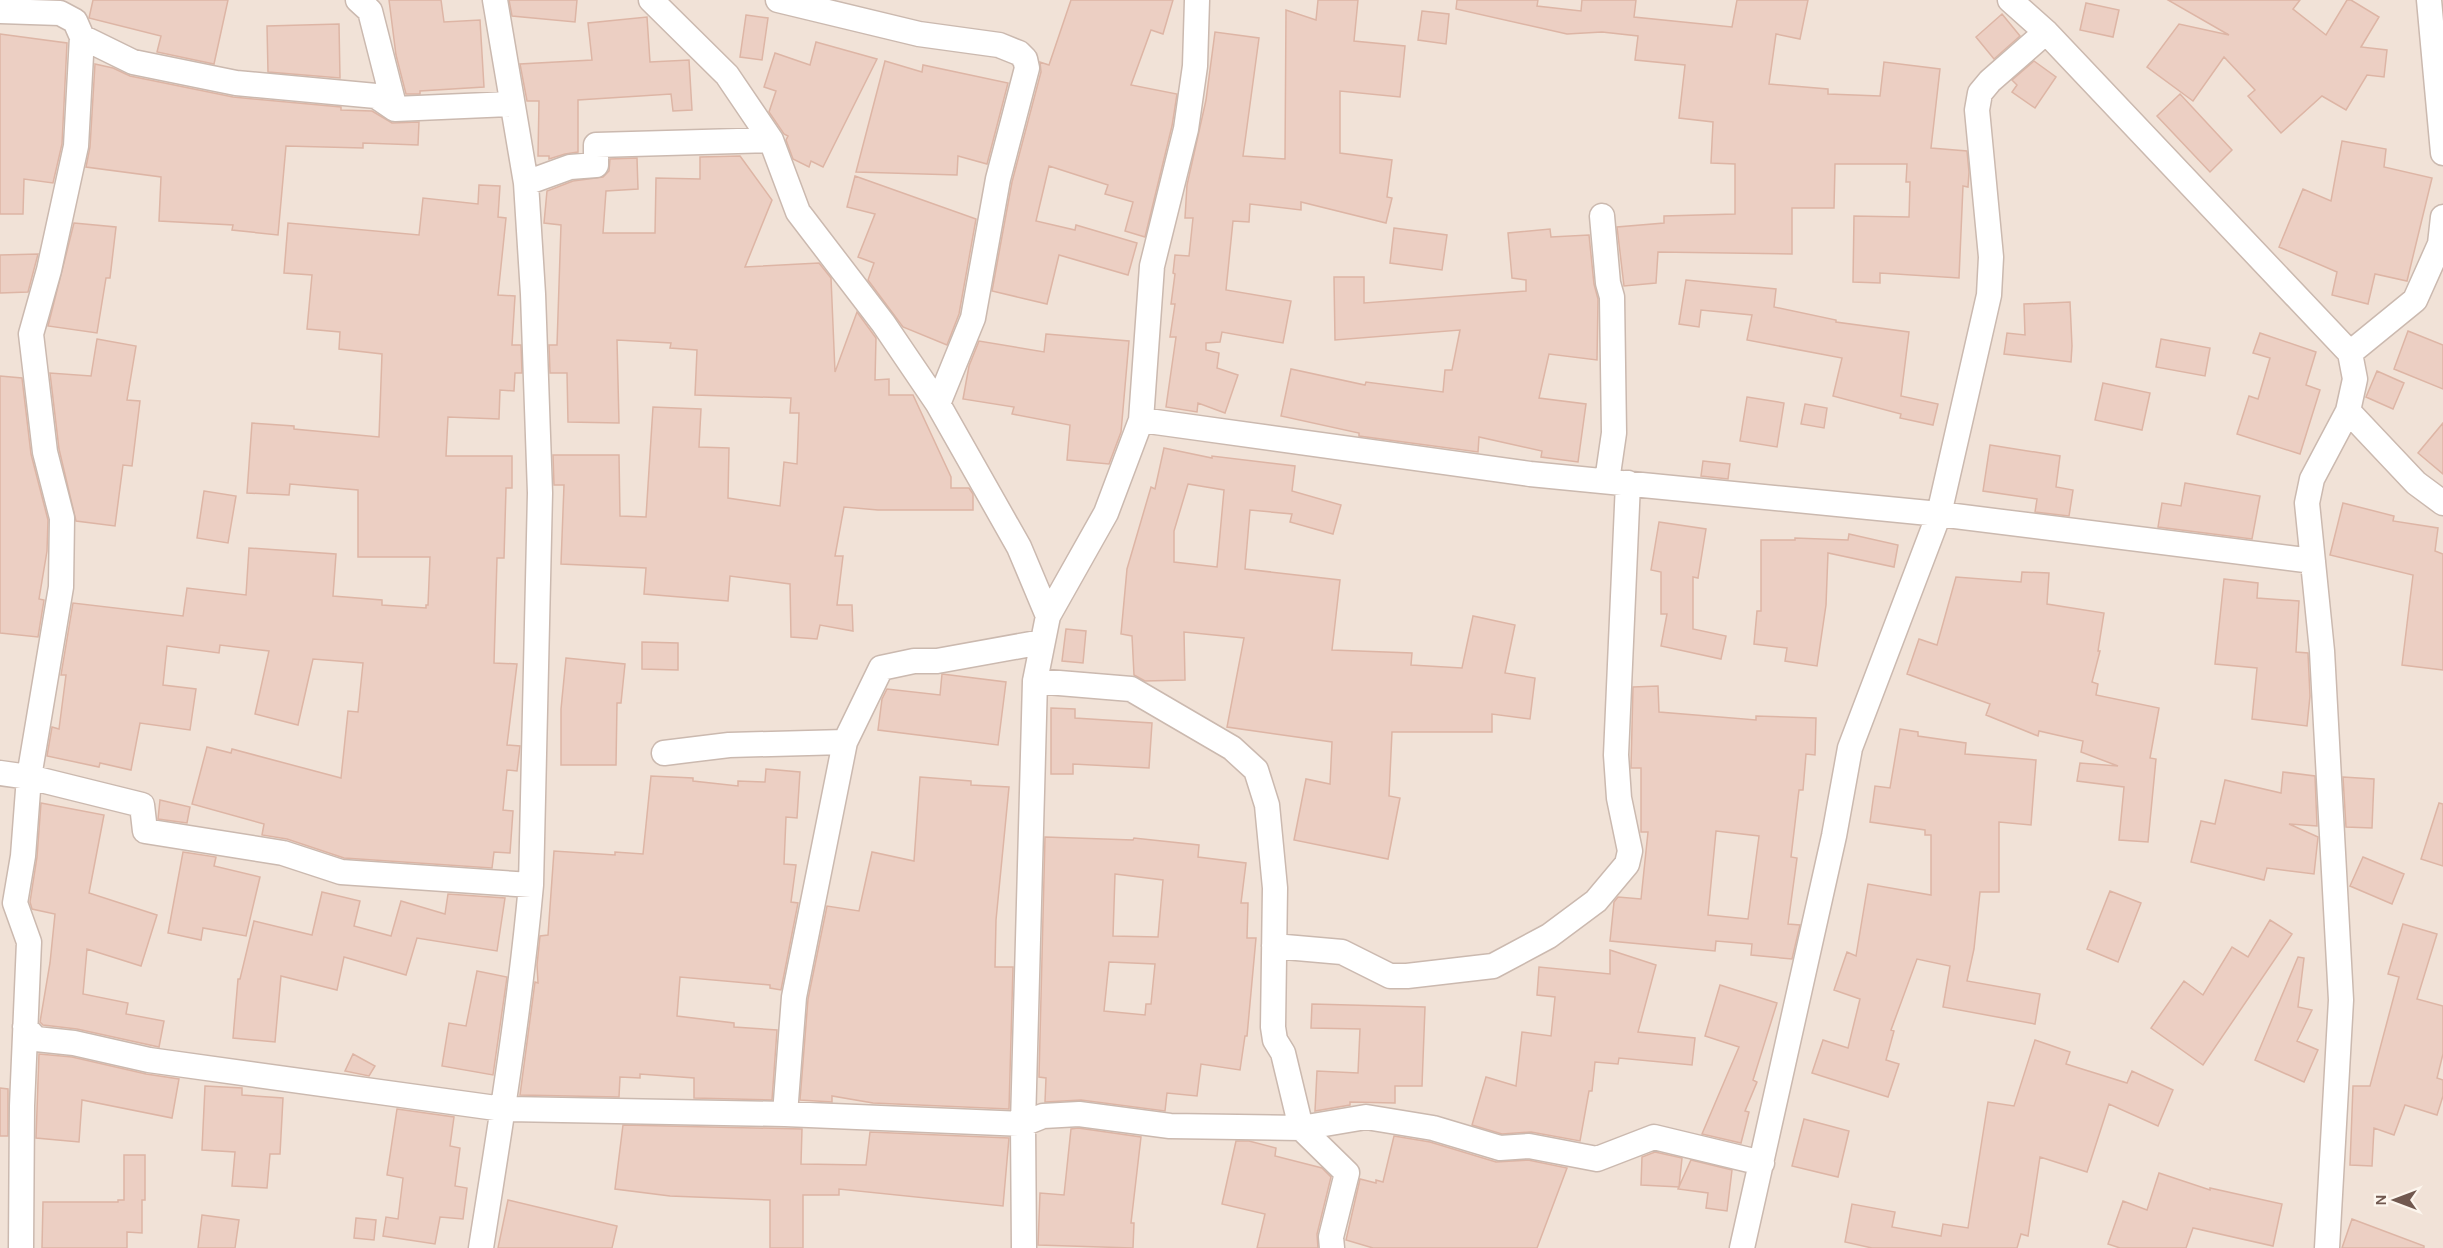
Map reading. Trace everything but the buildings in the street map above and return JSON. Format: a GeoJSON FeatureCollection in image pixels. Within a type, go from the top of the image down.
{"type":"FeatureCollection","features":[{"type":"Feature","properties":{"kind":"street"},"geometry":{"type":"LineString","coordinates":[[358,0],[370,12],[395,109]]}},
{"type":"Feature","properties":{"kind":"street"},"geometry":{"type":"LineString","coordinates":[[481,1248],[503,1109],[531,885],[540,493],[533,294],[526,183],[495,0]]}},
{"type":"Feature","properties":{"kind":"street"},"geometry":{"type":"LineString","coordinates":[[651,0],[727,75],[771,140],[798,212],[883,323],[938,404],[1019,547],[1048,616]]}},
{"type":"Feature","properties":{"kind":"street"},"geometry":{"type":"LineString","coordinates":[[778,0],[919,34],[999,45],[1019,53],[1025,59],[1028,68],[998,179],[973,318],[938,404]]}},
{"type":"Feature","properties":{"kind":"street"},"geometry":{"type":"LineString","coordinates":[[1024,1248],[1023,1124],[1035,681],[1048,616],[1106,513],[1141,420],[1152,266],[1186,129],[1195,66],[1197,0]]}},
{"type":"Feature","properties":{"kind":"street"},"geometry":{"type":"LineString","coordinates":[[2010,0],[2046,32],[2350,353],[2355,380],[2348,411],[2312,479],[2307,503],[2322,651],[2341,1000],[2327,1248]]}},
{"type":"Feature","properties":{"kind":"street"},"geometry":{"type":"LineString","coordinates":[[2429,0],[2443,153]]}},
{"type":"Feature","properties":{"kind":"street"},"geometry":{"type":"LineString","coordinates":[[0,11],[60,14],[75,21],[82,37],[76,146],[49,270],[31,334],[45,452],[62,518],[61,587],[29,777],[23,856],[15,903],[29,942],[21,1248]]}},
{"type":"Feature","properties":{"kind":"street"},"geometry":{"type":"LineString","coordinates":[[1742,1248],[1834,836],[1850,748],[1939,514],[1989,294],[1991,257],[1977,110],[1980,93],[1990,81],[2046,32]]}},
{"type":"Feature","properties":{"kind":"street"},"geometry":{"type":"LineString","coordinates":[[82,37],[133,62],[236,83],[376,96],[395,109],[512,104]]}},
{"type":"Feature","properties":{"kind":"street"},"geometry":{"type":"LineString","coordinates":[[526,183],[570,168],[596,165],[596,145],[771,140]]}},
{"type":"Feature","properties":{"kind":"street"},"geometry":{"type":"LineString","coordinates":[[1274,946],[1342,952],[1390,976],[1493,966],[1549,936],[1596,902],[1627,864],[1630,851],[1619,798],[1616,755],[1617,482],[1612,297],[1608,283],[1602,216]]}},
{"type":"Feature","properties":{"kind":"street"},"geometry":{"type":"LineString","coordinates":[[2350,353],[2415,300],[2440,244],[2443,217]]}},
{"type":"Feature","properties":{"kind":"street"},"geometry":{"type":"LineString","coordinates":[[2348,411],[2416,483],[2443,503]]}},
{"type":"Feature","properties":{"kind":"street"},"geometry":{"type":"LineString","coordinates":[[1141,420],[1530,474],[1939,514],[2313,561]]}},
{"type":"Feature","properties":{"kind":"street"},"geometry":{"type":"LineString","coordinates":[[785,1114],[794,997],[845,742],[881,668],[914,661],[937,661],[1042,642]]}},
{"type":"Feature","properties":{"kind":"street"},"geometry":{"type":"LineString","coordinates":[[1035,681],[1131,689],[1232,748],[1256,770],[1267,805],[1275,888],[1273,1026],[1275,1040],[1283,1053],[1301,1128],[1347,1173],[1331,1237],[1332,1248]]}},
{"type":"Feature","properties":{"kind":"street"},"geometry":{"type":"LineString","coordinates":[[664,753],[729,745],[845,742]]}},
{"type":"Feature","properties":{"kind":"street"},"geometry":{"type":"LineString","coordinates":[[0,773],[29,777],[142,805],[146,831],[283,853],[341,873],[531,885]]}},
{"type":"Feature","properties":{"kind":"street"},"geometry":{"type":"LineString","coordinates":[[26,1027],[36,1039],[74,1043],[149,1060],[503,1109],[785,1114],[1023,1124],[1043,1116],[1078,1114],[1170,1126],[1301,1128],[1366,1117],[1433,1128],[1500,1148],[1529,1146],[1597,1159],[1654,1137],[1762,1163]]}},
{"type":"Feature","properties":{"kind":"shaded area"},"geometry":{"type":"Polygon","coordinates":[[[0,0],[2443,0],[2443,1248],[0,1248],[0,0]]]}}]}
